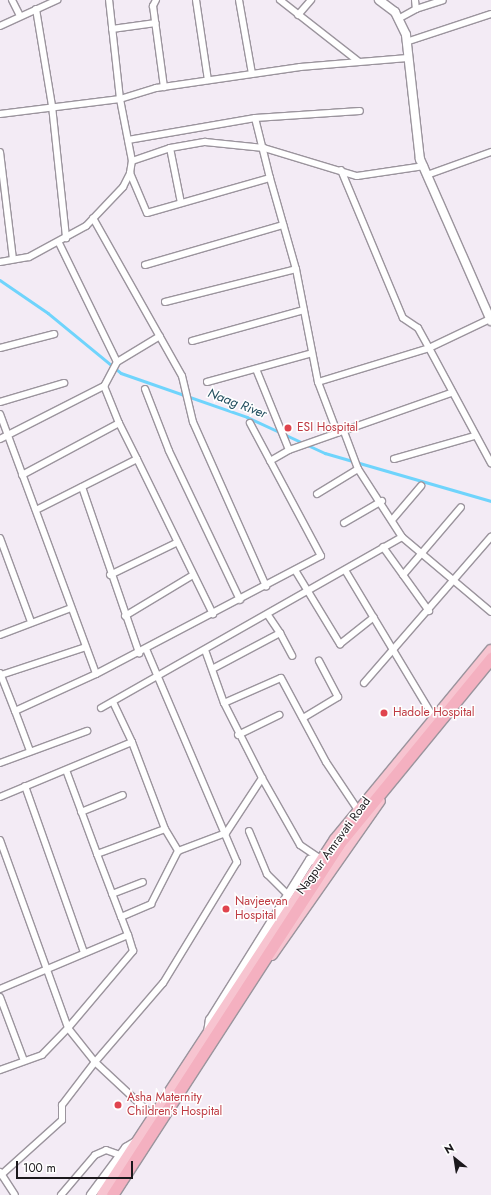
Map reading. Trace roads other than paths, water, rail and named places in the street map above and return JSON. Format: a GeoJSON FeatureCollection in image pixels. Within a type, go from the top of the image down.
{"type":"FeatureCollection","features":[{"type":"Feature","properties":{"kind":"highway"},"geometry":{"type":"LineString","coordinates":[[112,1195],[338,845],[491,658]]}},
{"type":"Feature","properties":{"kind":"main road","name":"Nagpur Amravati Road"},"geometry":{"type":"LineString","coordinates":[[102,1195],[140,1140],[208,1032],[321,860],[358,810],[491,650]]}},
{"type":"Feature","properties":{"kind":"main road","name":"Nagpur Amravati Road"},"geometry":{"type":"LineString","coordinates":[[118,1195],[339,857],[491,665]]}},
{"type":"Feature","properties":{"kind":"street"},"geometry":{"type":"LineString","coordinates":[[12,0],[20,16]]}},
{"type":"Feature","properties":{"kind":"street"},"geometry":{"type":"LineString","coordinates":[[0,26],[57,0]]}},
{"type":"Feature","properties":{"kind":"street"},"geometry":{"type":"LineString","coordinates":[[0,262],[29,257],[59,243],[93,218],[123,187],[130,173],[132,161],[120,99],[110,0]]}},
{"type":"Feature","properties":{"kind":"street"},"geometry":{"type":"LineString","coordinates":[[156,0],[156,23],[164,87]]}},
{"type":"Feature","properties":{"kind":"street"},"geometry":{"type":"LineString","coordinates":[[196,0],[208,80]]}},
{"type":"Feature","properties":{"kind":"street"},"geometry":{"type":"LineString","coordinates":[[239,0],[252,74]]}},
{"type":"Feature","properties":{"kind":"street"},"geometry":{"type":"LineString","coordinates":[[280,0],[359,62]]}},
{"type":"Feature","properties":{"kind":"street"},"geometry":{"type":"LineString","coordinates":[[298,14],[311,0]]}},
{"type":"Feature","properties":{"kind":"street"},"geometry":{"type":"LineString","coordinates":[[318,382],[430,348],[490,316],[424,166],[406,42],[398,19],[394,12],[378,0]]}},
{"type":"Feature","properties":{"kind":"street"},"geometry":{"type":"LineString","coordinates":[[415,0],[416,9]]}},
{"type":"Feature","properties":{"kind":"street"},"geometry":{"type":"LineString","coordinates":[[398,19],[416,9],[443,0]]}},
{"type":"Feature","properties":{"kind":"street"},"geometry":{"type":"LineString","coordinates":[[36,9],[52,106],[66,238]]}},
{"type":"Feature","properties":{"kind":"street"},"geometry":{"type":"LineString","coordinates":[[406,42],[491,14]]}},
{"type":"Feature","properties":{"kind":"street"},"geometry":{"type":"LineString","coordinates":[[112,29],[156,23]]}},
{"type":"Feature","properties":{"kind":"street"},"geometry":{"type":"LineString","coordinates":[[0,114],[52,106],[120,99],[164,87],[208,80],[359,62],[408,58]]}},
{"type":"Feature","properties":{"kind":"street"},"geometry":{"type":"LineString","coordinates":[[128,140],[255,118],[360,111]]}},
{"type":"Feature","properties":{"kind":"street"},"geometry":{"type":"LineString","coordinates":[[255,118],[264,148],[270,178],[296,269],[318,382],[340,431],[354,454],[358,467],[382,501],[402,536],[491,612]]}},
{"type":"Feature","properties":{"kind":"street"},"geometry":{"type":"LineString","coordinates":[[132,161],[170,148],[205,142],[264,148],[357,176],[424,166]]}},
{"type":"Feature","properties":{"kind":"street"},"geometry":{"type":"LineString","coordinates":[[170,148],[181,203]]}},
{"type":"Feature","properties":{"kind":"street"},"geometry":{"type":"LineString","coordinates":[[0,152],[13,259]]}},
{"type":"Feature","properties":{"kind":"street"},"geometry":{"type":"LineString","coordinates":[[427,175],[491,152]]}},
{"type":"Feature","properties":{"kind":"street"},"geometry":{"type":"LineString","coordinates":[[341,170],[403,318],[418,328],[430,348],[451,393],[491,463]]}},
{"type":"Feature","properties":{"kind":"street"},"geometry":{"type":"LineString","coordinates":[[130,173],[147,213],[270,178]]}},
{"type":"Feature","properties":{"kind":"street"},"geometry":{"type":"LineString","coordinates":[[93,218],[182,376],[187,402],[235,523],[266,586]]}},
{"type":"Feature","properties":{"kind":"street"},"geometry":{"type":"LineString","coordinates":[[145,265],[283,225]]}},
{"type":"Feature","properties":{"kind":"street"},"geometry":{"type":"LineString","coordinates":[[59,243],[116,364]]}},
{"type":"Feature","properties":{"kind":"street"},"geometry":{"type":"LineString","coordinates":[[165,302],[296,269]]}},
{"type":"Feature","properties":{"kind":"street"},"geometry":{"type":"LineString","coordinates":[[192,341],[304,310]]}},
{"type":"Feature","properties":{"kind":"street"},"geometry":{"type":"LineString","coordinates":[[0,348],[54,334]]}},
{"type":"Feature","properties":{"kind":"street"},"geometry":{"type":"LineString","coordinates":[[3,438],[105,384],[116,364],[160,336]]}},
{"type":"Feature","properties":{"kind":"street"},"geometry":{"type":"LineString","coordinates":[[207,382],[312,353]]}},
{"type":"Feature","properties":{"kind":"street"},"geometry":{"type":"LineString","coordinates":[[256,369],[289,450]]}},
{"type":"Feature","properties":{"kind":"street"},"geometry":{"type":"LineString","coordinates":[[0,402],[64,383]]}},
{"type":"Feature","properties":{"kind":"street"},"geometry":{"type":"LineString","coordinates":[[105,384],[118,423],[137,459],[176,543],[213,614]]}},
{"type":"Feature","properties":{"kind":"street"},"geometry":{"type":"LineString","coordinates":[[145,389],[169,451],[240,600]]}},
{"type":"Feature","properties":{"kind":"street"},"geometry":{"type":"LineString","coordinates":[[270,461],[289,450],[451,393]]}},
{"type":"Feature","properties":{"kind":"street"},"geometry":{"type":"LineString","coordinates":[[0,414],[3,438],[22,475],[36,510],[96,674]]}},
{"type":"Feature","properties":{"kind":"street"},"geometry":{"type":"LineString","coordinates":[[22,475],[118,423]]}},
{"type":"Feature","properties":{"kind":"street"},"geometry":{"type":"LineString","coordinates":[[15,711],[96,674],[146,649],[321,556],[250,423]]}},
{"type":"Feature","properties":{"kind":"street"},"geometry":{"type":"LineString","coordinates":[[394,460],[475,436]]}},
{"type":"Feature","properties":{"kind":"street"},"geometry":{"type":"LineString","coordinates":[[36,510],[137,459]]}},
{"type":"Feature","properties":{"kind":"street"},"geometry":{"type":"LineString","coordinates":[[317,494],[358,467]]}},
{"type":"Feature","properties":{"kind":"street"},"geometry":{"type":"LineString","coordinates":[[392,520],[420,486]]}},
{"type":"Feature","properties":{"kind":"street"},"geometry":{"type":"LineString","coordinates":[[82,487],[110,575],[139,652]]}},
{"type":"Feature","properties":{"kind":"street"},"geometry":{"type":"LineString","coordinates":[[344,523],[382,501]]}},
{"type":"Feature","properties":{"kind":"street"},"geometry":{"type":"LineString","coordinates":[[403,575],[461,507]]}},
{"type":"Feature","properties":{"kind":"street"},"geometry":{"type":"LineString","coordinates":[[101,708],[268,615],[402,536]]}},
{"type":"Feature","properties":{"kind":"street"},"geometry":{"type":"LineString","coordinates":[[364,683],[455,582],[491,537]]}},
{"type":"Feature","properties":{"kind":"street"},"geometry":{"type":"LineString","coordinates":[[0,538],[31,622]]}},
{"type":"Feature","properties":{"kind":"street"},"geometry":{"type":"LineString","coordinates":[[110,575],[176,543]]}},
{"type":"Feature","properties":{"kind":"street"},"geometry":{"type":"LineString","coordinates":[[383,547],[429,611]]}},
{"type":"Feature","properties":{"kind":"street"},"geometry":{"type":"LineString","coordinates":[[295,570],[340,644],[374,617]]}},
{"type":"Feature","properties":{"kind":"street"},"geometry":{"type":"LineString","coordinates":[[345,570],[434,718]]}},
{"type":"Feature","properties":{"kind":"street"},"geometry":{"type":"LineString","coordinates":[[125,616],[192,575]]}},
{"type":"Feature","properties":{"kind":"street"},"geometry":{"type":"LineString","coordinates":[[0,634],[71,608]]}},
{"type":"Feature","properties":{"kind":"street"},"geometry":{"type":"LineString","coordinates":[[268,615],[280,633],[292,656]]}},
{"type":"Feature","properties":{"kind":"street"},"geometry":{"type":"LineString","coordinates":[[214,668],[280,633]]}},
{"type":"Feature","properties":{"kind":"street"},"geometry":{"type":"LineString","coordinates":[[30,751],[0,674],[86,647]]}},
{"type":"Feature","properties":{"kind":"street"},"geometry":{"type":"LineString","coordinates":[[15,1195],[1,1172],[62,1120],[62,1105],[95,1062],[163,983],[237,862],[160,675],[146,649]]}},
{"type":"Feature","properties":{"kind":"street"},"geometry":{"type":"LineString","coordinates":[[205,650],[214,668],[224,703],[238,735],[300,844],[321,860]]}},
{"type":"Feature","properties":{"kind":"street"},"geometry":{"type":"LineString","coordinates":[[303,718],[338,697],[319,661]]}},
{"type":"Feature","properties":{"kind":"street"},"geometry":{"type":"LineString","coordinates":[[224,703],[280,678],[358,810]]}},
{"type":"Feature","properties":{"kind":"street"},"geometry":{"type":"LineString","coordinates":[[114,702],[132,742],[165,829],[178,851]]}},
{"type":"Feature","properties":{"kind":"street"},"geometry":{"type":"LineString","coordinates":[[238,735],[279,715]]}},
{"type":"Feature","properties":{"kind":"street"},"geometry":{"type":"LineString","coordinates":[[0,763],[87,731]]}},
{"type":"Feature","properties":{"kind":"street"},"geometry":{"type":"LineString","coordinates":[[0,797],[132,742]]}},
{"type":"Feature","properties":{"kind":"street"},"geometry":{"type":"LineString","coordinates":[[0,1070],[42,1055],[68,1028],[133,951],[66,770]]}},
{"type":"Feature","properties":{"kind":"street"},"geometry":{"type":"LineString","coordinates":[[121,917],[151,904],[178,851],[226,833],[262,778]]}},
{"type":"Feature","properties":{"kind":"street"},"geometry":{"type":"LineString","coordinates":[[25,786],[84,954]]}},
{"type":"Feature","properties":{"kind":"street"},"geometry":{"type":"LineString","coordinates":[[81,812],[122,795]]}},
{"type":"Feature","properties":{"kind":"street"},"geometry":{"type":"LineString","coordinates":[[97,854],[165,829]]}},
{"type":"Feature","properties":{"kind":"street"},"geometry":{"type":"LineString","coordinates":[[248,831],[267,874],[288,895]]}},
{"type":"Feature","properties":{"kind":"street"},"geometry":{"type":"LineString","coordinates":[[0,840],[45,970],[68,1028],[95,1062],[154,1117]]}},
{"type":"Feature","properties":{"kind":"street"},"geometry":{"type":"LineString","coordinates":[[208,1032],[210,1020],[310,860],[321,860]]}},
{"type":"Feature","properties":{"kind":"street"},"geometry":{"type":"LineString","coordinates":[[112,894],[143,882]]}},
{"type":"Feature","properties":{"kind":"street"},"geometry":{"type":"LineString","coordinates":[[0,990],[128,935]]}},
{"type":"Feature","properties":{"kind":"street"},"geometry":{"type":"LineString","coordinates":[[0,997],[24,1062]]}},
{"type":"Feature","properties":{"kind":"street"},"geometry":{"type":"LineString","coordinates":[[91,1195],[120,1155],[140,1140]]}},
{"type":"Feature","properties":{"kind":"street"},"geometry":{"type":"LineString","coordinates":[[61,1195],[95,1154],[106,1150],[120,1155]]}},
{"type":"Feature","properties":{"kind":"waterway","name":"Naag River"},"geometry":{"type":"LineString","coordinates":[[0,280],[48,313],[121,373],[247,417],[325,453],[491,501]]}},
{"type":"Feature","properties":{"kind":"place","name":"ESI Hospital"},"geometry":{"type":"Point","coordinates":[288,428]}},
{"type":"Feature","properties":{"kind":"place","name":"Hadole Hospital"},"geometry":{"type":"Point","coordinates":[384,713]}},
{"type":"Feature","properties":{"kind":"place","name":"Navjeevan Hospital"},"geometry":{"type":"Point","coordinates":[226,909]}},
{"type":"Feature","properties":{"kind":"place","name":"Asha Maternity Children's Hospital"},"geometry":{"type":"Point","coordinates":[118,1105]}}]}
